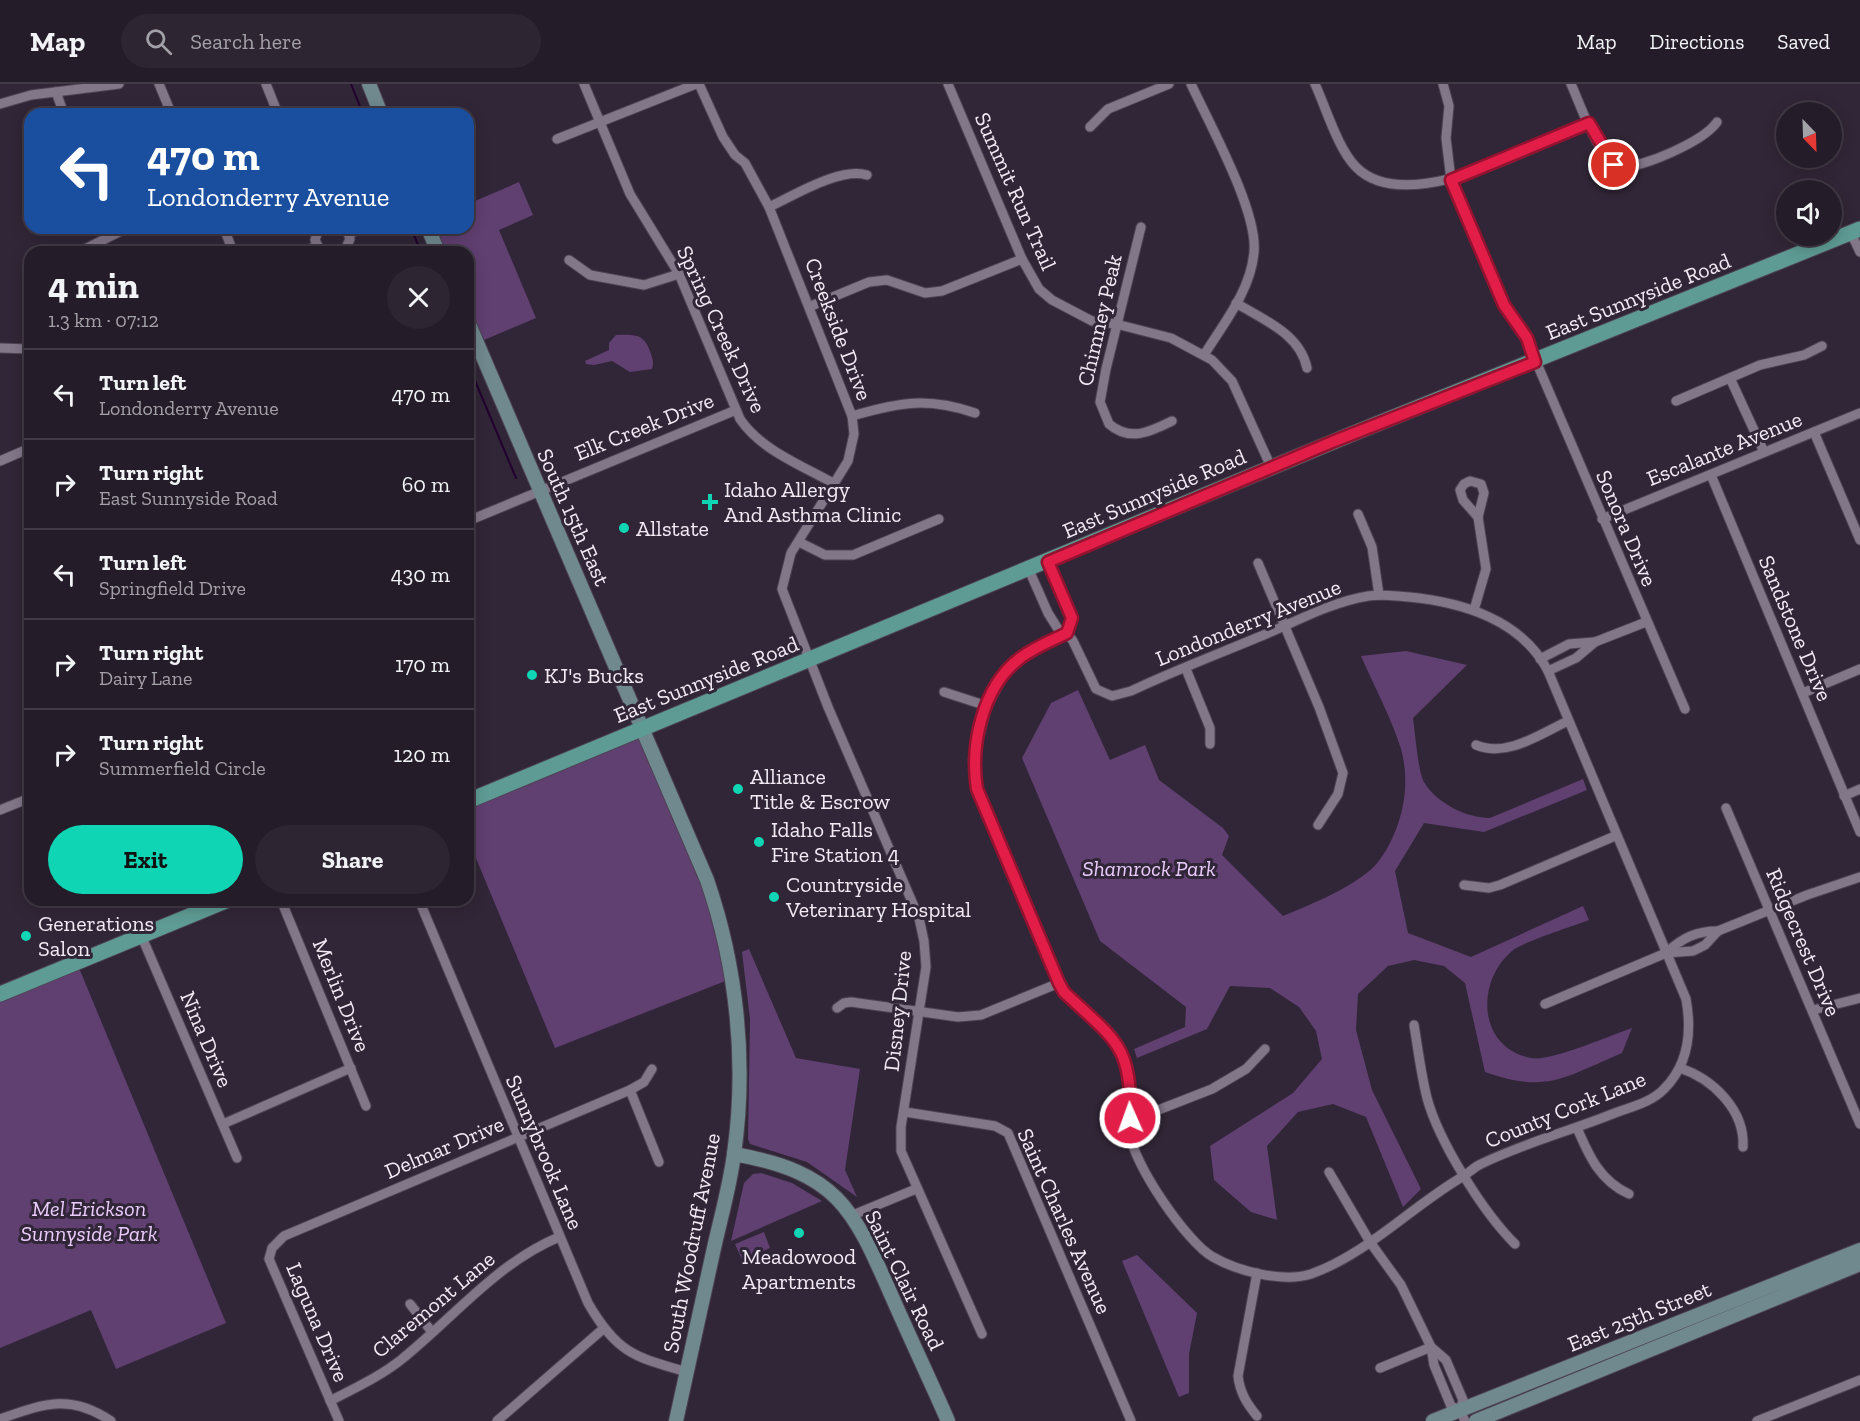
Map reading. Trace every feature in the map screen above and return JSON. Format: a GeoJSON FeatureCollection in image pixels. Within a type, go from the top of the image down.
{"type":"FeatureCollection","features":[{"type":"Feature","properties":{"kind":"main road","name":"East Sunnyside Road"},"geometry":{"type":"LineString","coordinates":[[474,799],[1029,570],[1271,467],[1856,231]]}},
{"type":"Feature","properties":{"kind":"main road"},"geometry":{"type":"LineString","coordinates":[[0,994],[213,906]]}},
{"type":"Feature","properties":{"kind":"street"},"geometry":{"type":"LineString","coordinates":[[0,104],[15,98],[118,84]]}},
{"type":"Feature","properties":{"kind":"street"},"geometry":{"type":"LineString","coordinates":[[159,84],[169,108]]}},
{"type":"Feature","properties":{"kind":"street"},"geometry":{"type":"LineString","coordinates":[[266,84],[276,108]]}},
{"type":"Feature","properties":{"kind":"street"},"geometry":{"type":"LineString","coordinates":[[369,84],[379,108]]}},
{"type":"Feature","properties":{"kind":"street","name":"Spring Creek Drive"},"geometry":{"type":"LineString","coordinates":[[584,84],[630,194],[679,274],[736,410],[748,430],[764,444],[833,483]]}},
{"type":"Feature","properties":{"kind":"street","name":"Creekside Drive"},"geometry":{"type":"LineString","coordinates":[[600,122],[697,84],[723,137],[735,155],[749,169],[769,207],[811,306],[852,416],[855,434],[848,461],[791,552],[782,589],[810,661]]}},
{"type":"Feature","properties":{"kind":"street","name":"Summit Run Trail"},"geometry":{"type":"LineString","coordinates":[[948,84],[1023,259],[1039,289],[1052,300],[1092,321],[1116,324],[1171,338],[1204,355],[1232,381],[1271,467]]}},
{"type":"Feature","properties":{"kind":"street"},"geometry":{"type":"LineString","coordinates":[[1090,127],[1108,109],[1169,84]]}},
{"type":"Feature","properties":{"kind":"street"},"geometry":{"type":"LineString","coordinates":[[1191,84],[1243,200],[1255,241],[1252,262],[1236,303],[1204,355]]}},
{"type":"Feature","properties":{"kind":"street"},"geometry":{"type":"LineString","coordinates":[[1315,84],[1346,153],[1362,173],[1390,184],[1451,180],[1589,123]]}},
{"type":"Feature","properties":{"kind":"street","name":"Sonora Drive"},"geometry":{"type":"LineString","coordinates":[[1443,84],[1449,106],[1446,138],[1451,180],[1504,305],[1527,338],[1535,362],[1684,709]]}},
{"type":"Feature","properties":{"kind":"street"},"geometry":{"type":"LineString","coordinates":[[1571,84],[1589,123],[1614,165],[1632,167],[1711,131],[1717,122]]}},
{"type":"Feature","properties":{"kind":"street"},"geometry":{"type":"LineString","coordinates":[[56,92],[62,108]]}},
{"type":"Feature","properties":{"kind":"street"},"geometry":{"type":"LineString","coordinates":[[557,139],[600,122]]}},
{"type":"Feature","properties":{"kind":"street"},"geometry":{"type":"LineString","coordinates":[[769,207],[855,171],[867,175]]}},
{"type":"Feature","properties":{"kind":"street","name":"Chimney Peak"},"geometry":{"type":"LineString","coordinates":[[1141,227],[1116,324],[1100,402],[1103,413],[1114,428],[1139,435],[1172,422]]}},
{"type":"Feature","properties":{"kind":"street"},"geometry":{"type":"LineString","coordinates":[[1856,231],[1860,252]]}},
{"type":"Feature","properties":{"kind":"street"},"geometry":{"type":"LineString","coordinates":[[91,246],[115,234]]}},
{"type":"Feature","properties":{"kind":"street"},"geometry":{"type":"LineString","coordinates":[[811,306],[869,282],[887,280],[925,292],[942,291],[1023,259]]}},
{"type":"Feature","properties":{"kind":"street"},"geometry":{"type":"LineString","coordinates":[[570,260],[590,275],[644,285],[679,274]]}},
{"type":"Feature","properties":{"kind":"street"},"geometry":{"type":"LineString","coordinates":[[1236,303],[1288,336],[1304,354],[1307,368]]}},
{"type":"Feature","properties":{"kind":"street","name":"South 15th East"},"geometry":{"type":"LineString","coordinates":[[474,336],[643,730]]}},
{"type":"Feature","properties":{"kind":"street"},"geometry":{"type":"LineString","coordinates":[[1676,401],[1760,365],[1804,355],[1822,346]]}},
{"type":"Feature","properties":{"kind":"street"},"geometry":{"type":"LineString","coordinates":[[0,348],[24,349]]}},
{"type":"Feature","properties":{"kind":"street"},"geometry":{"type":"LineString","coordinates":[[1730,378],[1764,452]]}},
{"type":"Feature","properties":{"kind":"street"},"geometry":{"type":"LineString","coordinates":[[852,416],[923,401],[952,405],[975,413]]}},
{"type":"Feature","properties":{"kind":"street","name":"Elk Creek Drive"},"geometry":{"type":"LineString","coordinates":[[474,518],[736,410]]}},
{"type":"Feature","properties":{"kind":"street","name":"Escalante Avenue"},"geometry":{"type":"LineString","coordinates":[[1602,519],[1860,413]]}},
{"type":"Feature","properties":{"kind":"street"},"geometry":{"type":"LineString","coordinates":[[1814,432],[1860,540]]}},
{"type":"Feature","properties":{"kind":"street"},"geometry":{"type":"LineString","coordinates":[[0,461],[24,451]]}},
{"type":"Feature","properties":{"kind":"street","name":"Sandstone Drive"},"geometry":{"type":"LineString","coordinates":[[1711,475],[1860,832]]}},
{"type":"Feature","properties":{"kind":"street"},"geometry":{"type":"LineString","coordinates":[[1358,514],[1372,547],[1379,595]]}},
{"type":"Feature","properties":{"kind":"street"},"geometry":{"type":"LineString","coordinates":[[1474,610],[1486,568],[1478,517]]}},
{"type":"Feature","properties":{"kind":"street"},"geometry":{"type":"LineString","coordinates":[[799,542],[825,555],[853,555],[939,519]]}},
{"type":"Feature","properties":{"kind":"street","name":"Londonderry Avenue"},"geometry":{"type":"LineString","coordinates":[[1048,562],[1072,618],[1067,633]]}},
{"type":"Feature","properties":{"kind":"street"},"geometry":{"type":"LineString","coordinates":[[1258,563],[1319,707],[1342,773],[1338,794],[1318,825]]}},
{"type":"Feature","properties":{"kind":"street","name":"Londonderry Avenue"},"geometry":{"type":"LineString","coordinates":[[1029,570],[1048,613],[1058,629],[1067,633],[1096,689],[1102,693],[1120,695],[1343,602],[1379,595],[1423,598],[1474,610],[1510,630],[1540,659],[1548,671],[1615,836],[1666,953]]}},
{"type":"Feature","properties":{"kind":"street"},"geometry":{"type":"LineString","coordinates":[[1540,659],[1569,645],[1595,642],[1646,622]]}},
{"type":"Feature","properties":{"kind":"street","name":"County Cork Lane"},"geometry":{"type":"LineString","coordinates":[[1067,633],[1018,660],[1005,673],[987,706],[973,760],[977,789],[1059,983],[1064,992],[1113,1037],[1120,1047],[1129,1074],[1130,1121],[1135,1156],[1194,1243],[1213,1257],[1237,1269],[1257,1273],[1310,1274],[1370,1242],[1443,1188],[1478,1166],[1519,1147],[1577,1128],[1656,1096],[1680,1068],[1688,1048],[1690,1022],[1686,999],[1666,953]]}},
{"type":"Feature","properties":{"kind":"street"},"geometry":{"type":"LineString","coordinates":[[1548,671],[1576,658],[1595,642]]}},
{"type":"Feature","properties":{"kind":"street","name":"Disney Drive"},"geometry":{"type":"LineString","coordinates":[[810,661],[919,918],[926,966],[901,1151],[982,1334]]}},
{"type":"Feature","properties":{"kind":"street"},"geometry":{"type":"LineString","coordinates":[[1186,669],[1210,728],[1210,744]]}},
{"type":"Feature","properties":{"kind":"street"},"geometry":{"type":"LineString","coordinates":[[1803,693],[1860,669]]}},
{"type":"Feature","properties":{"kind":"street"},"geometry":{"type":"LineString","coordinates":[[944,692],[987,706]]}},
{"type":"Feature","properties":{"kind":"street"},"geometry":{"type":"LineString","coordinates":[[1476,745],[1488,750],[1500,750],[1568,722]]}},
{"type":"Feature","properties":{"kind":"street","name":"South Woodruff Avenue"},"geometry":{"type":"LineString","coordinates":[[643,730],[716,908],[733,978],[739,1048],[739,1095],[734,1154],[676,1421]]}},
{"type":"Feature","properties":{"kind":"street"},"geometry":{"type":"LineString","coordinates":[[1844,796],[1860,789]]}},
{"type":"Feature","properties":{"kind":"street"},"geometry":{"type":"LineString","coordinates":[[0,810],[24,800]]}},
{"type":"Feature","properties":{"kind":"street","name":"Ridgecrest Drive"},"geometry":{"type":"LineString","coordinates":[[1726,808],[1860,1124]]}},
{"type":"Feature","properties":{"kind":"street"},"geometry":{"type":"LineString","coordinates":[[1464,885],[1489,888],[1500,885],[1615,836]]}},
{"type":"Feature","properties":{"kind":"street"},"geometry":{"type":"LineString","coordinates":[[1666,953],[1680,940],[1694,934],[1718,931],[1860,877]]}},
{"type":"Feature","properties":{"kind":"street","name":"Merlin Drive"},"geometry":{"type":"LineString","coordinates":[[284,906],[366,1106]]}},
{"type":"Feature","properties":{"kind":"street","name":"Sunnybrook Lane"},"geometry":{"type":"LineString","coordinates":[[421,906],[588,1303],[603,1329],[630,1353],[687,1372]]}},
{"type":"Feature","properties":{"kind":"street"},"geometry":{"type":"LineString","coordinates":[[1545,1005],[1666,953],[1693,951],[1705,945],[1718,931]]}},
{"type":"Feature","properties":{"kind":"street","name":"Nina Drive"},"geometry":{"type":"LineString","coordinates":[[141,935],[237,1158]]}},
{"type":"Feature","properties":{"kind":"street"},"geometry":{"type":"LineString","coordinates":[[837,1008],[844,1003],[851,1002],[958,1017],[981,1015],[1059,983]]}},
{"type":"Feature","properties":{"kind":"street"},"geometry":{"type":"LineString","coordinates":[[1813,1011],[1860,998]]}},
{"type":"Feature","properties":{"kind":"street"},"geometry":{"type":"LineString","coordinates":[[1414,1025],[1429,1106],[1439,1129],[1493,1220],[1515,1244]]}},
{"type":"Feature","properties":{"kind":"street"},"geometry":{"type":"LineString","coordinates":[[1130,1121],[1212,1089],[1246,1070],[1265,1049]]}},
{"type":"Feature","properties":{"kind":"street"},"geometry":{"type":"LineString","coordinates":[[223,1124],[351,1068]]}},
{"type":"Feature","properties":{"kind":"street"},"geometry":{"type":"LineString","coordinates":[[1680,1068],[1694,1072],[1730,1104],[1739,1121],[1743,1147]]}},
{"type":"Feature","properties":{"kind":"street","name":"Delmar Drive"},"geometry":{"type":"LineString","coordinates":[[278,1240],[630,1090],[644,1082],[652,1069]]}},
{"type":"Feature","properties":{"kind":"street"},"geometry":{"type":"LineString","coordinates":[[630,1090],[659,1162]]}},
{"type":"Feature","properties":{"kind":"street","name":"Saint Charles Avenue"},"geometry":{"type":"LineString","coordinates":[[905,1112],[995,1126],[1008,1133],[1131,1421]]}},
{"type":"Feature","properties":{"kind":"street"},"geometry":{"type":"LineString","coordinates":[[1577,1128],[1588,1154],[1603,1177],[1629,1194]]}},
{"type":"Feature","properties":{"kind":"street","name":"Saint Clair Road"},"geometry":{"type":"LineString","coordinates":[[734,1154],[764,1159],[801,1172],[826,1189],[853,1215],[948,1421]]}},
{"type":"Feature","properties":{"kind":"street"},"geometry":{"type":"LineString","coordinates":[[1329,1172],[1370,1242],[1401,1285],[1431,1347],[1446,1360],[1463,1400],[1462,1415]]}},
{"type":"Feature","properties":{"kind":"street"},"geometry":{"type":"LineString","coordinates":[[853,1215],[916,1189]]}},
{"type":"Feature","properties":{"kind":"street","name":"Claremont Lane"},"geometry":{"type":"LineString","coordinates":[[330,1401],[369,1381],[402,1359],[524,1254],[559,1237]]}},
{"type":"Feature","properties":{"kind":"street","name":"Laguna Drive"},"geometry":{"type":"LineString","coordinates":[[278,1240],[272,1248],[269,1259],[339,1421]]}},
{"type":"Feature","properties":{"kind":"street","name":"East 25th Street"},"geometry":{"type":"LineString","coordinates":[[1433,1421],[1462,1415],[1860,1250]]}},
{"type":"Feature","properties":{"kind":"street","name":"East 25th Street"},"geometry":{"type":"LineString","coordinates":[[1476,1421],[1860,1264]]}},
{"type":"Feature","properties":{"kind":"street"},"geometry":{"type":"LineString","coordinates":[[1257,1273],[1238,1376],[1239,1389],[1257,1416]]}},
{"type":"Feature","properties":{"kind":"street"},"geometry":{"type":"LineString","coordinates":[[410,1304],[432,1332]]}},
{"type":"Feature","properties":{"kind":"street"},"geometry":{"type":"LineString","coordinates":[[497,1421],[603,1329]]}},
{"type":"Feature","properties":{"kind":"street"},"geometry":{"type":"LineString","coordinates":[[1380,1368],[1431,1347]]}},
{"type":"Feature","properties":{"kind":"street"},"geometry":{"type":"LineString","coordinates":[[1757,1421],[1860,1380]]}},
{"type":"Feature","properties":{"kind":"street"},"geometry":{"type":"LineString","coordinates":[[0,1419],[35,1406],[63,1402],[97,1412],[111,1421]]}},
{"type":"Feature","properties":{"kind":"green space"},"geometry":{"type":"Polygon","coordinates":[[[519,182],[533,215],[499,230],[536,318],[477,343],[474,336],[474,246],[436,246],[431,234],[474,234],[474,201],[519,182]]]}},
{"type":"Feature","properties":{"kind":"green space"},"geometry":{"type":"Polygon","coordinates":[[[616,335],[634,335],[643,339],[649,347],[653,362],[652,369],[630,372],[612,361],[594,365],[586,364],[585,361],[609,350],[609,343],[616,335]]]}},
{"type":"Feature","properties":{"kind":"green space","name":"Shamrock Park"},"geometry":{"type":"Polygon","coordinates":[[[1406,651],[1467,665],[1413,718],[1422,777],[1429,790],[1444,803],[1462,812],[1490,818],[1583,779],[1587,790],[1484,832],[1424,823],[1395,871],[1408,933],[1471,957],[1583,906],[1589,920],[1518,947],[1500,964],[1492,979],[1488,996],[1488,1012],[1492,1028],[1500,1041],[1513,1052],[1531,1058],[1540,1058],[1566,1052],[1632,1028],[1622,1053],[1570,1075],[1541,1082],[1525,1082],[1506,1078],[1485,1072],[1465,983],[1444,966],[1414,960],[1388,966],[1358,994],[1356,1030],[1372,1090],[1421,1189],[1403,1207],[1366,1117],[1333,1104],[1298,1112],[1267,1146],[1277,1220],[1251,1212],[1214,1180],[1210,1146],[1293,1093],[1322,1059],[1316,1031],[1299,1007],[1270,988],[1230,986],[1207,1029],[1137,1058],[1134,1049],[1185,1027],[1186,1007],[1100,941],[1022,758],[1051,703],[1078,690],[1110,760],[1145,745],[1159,780],[1223,828],[1229,836],[1222,855],[1283,916],[1334,894],[1359,879],[1378,862],[1393,837],[1405,794],[1404,764],[1392,725],[1361,656],[1406,651]]]}},
{"type":"Feature","properties":{"kind":"green space"},"geometry":{"type":"Polygon","coordinates":[[[643,730],[714,900],[733,978],[555,1048],[474,853],[474,799],[643,730]]]}},
{"type":"Feature","properties":{"kind":"green space"},"geometry":{"type":"Polygon","coordinates":[[[749,949],[796,1058],[860,1069],[845,1170],[857,1197],[807,1162],[750,1144],[748,1139],[750,1019],[742,952],[749,949]]]}},
{"type":"Feature","properties":{"kind":"green space","name":"Mel Erickson Sunnyside Park"},"geometry":{"type":"Polygon","coordinates":[[[77,963],[226,1323],[116,1369],[91,1310],[0,1348],[0,994],[77,963]]]}},
{"type":"Feature","properties":{"kind":"green space"},"geometry":{"type":"Polygon","coordinates":[[[761,1173],[792,1183],[822,1201],[731,1241],[744,1183],[753,1174],[761,1173]]]}},
{"type":"Feature","properties":{"kind":"green space"},"geometry":{"type":"Polygon","coordinates":[[[764,1232],[770,1248],[742,1260],[735,1244],[764,1232]]]}},
{"type":"Feature","properties":{"kind":"green space"},"geometry":{"type":"Polygon","coordinates":[[[1137,1255],[1197,1313],[1189,1354],[1189,1393],[1179,1397],[1122,1261],[1137,1255]]]}},
{"type":"Feature","properties":{"kind":"waterway"},"geometry":{"type":"LineString","coordinates":[[351,84],[361,108]]}},
{"type":"Feature","properties":{"kind":"waterway"},"geometry":{"type":"LineString","coordinates":[[414,234],[418,246]]}},
{"type":"Feature","properties":{"kind":"waterway"},"geometry":{"type":"LineString","coordinates":[[474,378],[516,478]]}},
{"type":"Feature","properties":{"kind":"place","name":"Idaho Allergy And Asthma Clinic"},"geometry":{"type":"Point","coordinates":[710,502]}},
{"type":"Feature","properties":{"kind":"place","name":"Allstate"},"geometry":{"type":"Point","coordinates":[624,528]}},
{"type":"Feature","properties":{"kind":"place","name":"KJ's Bucks"},"geometry":{"type":"Point","coordinates":[532,675]}},
{"type":"Feature","properties":{"kind":"place","name":"Alliance Title & Escrow"},"geometry":{"type":"Point","coordinates":[738,789]}},
{"type":"Feature","properties":{"kind":"place","name":"Idaho Falls Fire Station 4"},"geometry":{"type":"Point","coordinates":[759,842]}},
{"type":"Feature","properties":{"kind":"place","name":"Countryside Veterinary Hospital"},"geometry":{"type":"Point","coordinates":[774,897]}},
{"type":"Feature","properties":{"kind":"place","name":"Generations Salon"},"geometry":{"type":"Point","coordinates":[26,936]}},
{"type":"Feature","properties":{"kind":"place","name":"Meadowood Apartments"},"geometry":{"type":"Point","coordinates":[799,1233]}},
{"type":"Feature","properties":{"kind":"route"},"geometry":{"type":"LineString","coordinates":[[1130,1118],[1129,1074],[1120,1047],[1113,1037],[1064,992],[1059,983],[977,789],[973,760],[974,749],[994,689],[1018,660],[1034,649],[1067,633],[1072,618],[1048,562],[1332,442],[1535,362],[1527,338],[1504,305],[1451,180],[1463,177],[1589,123],[1600,146],[1614,165]]}}]}
